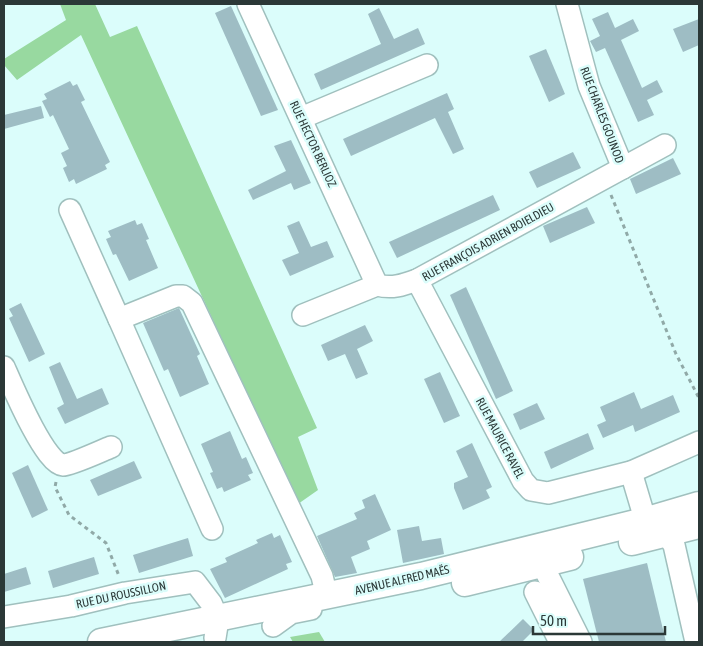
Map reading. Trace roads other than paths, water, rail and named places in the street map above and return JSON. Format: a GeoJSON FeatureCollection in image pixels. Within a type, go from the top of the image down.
{"type":"FeatureCollection","features":[{"type":"Feature","properties":{"kind":"main road","name":"AVENUE ALFRED MAËS"},"geometry":{"type":"LineString","coordinates":[[101,642],[167,629],[208,633],[273,626],[436,591],[542,564],[658,527],[699,504]]}},
{"type":"Feature","properties":{"kind":"main road","name":"AVENUE ALFRED MAËS"},"geometry":{"type":"LineString","coordinates":[[208,633],[327,596],[658,527],[699,525]]}},
{"type":"Feature","properties":{"kind":"street","name":"RUE HECTOR BERLIOZ"},"geometry":{"type":"LineString","coordinates":[[248,4],[378,284]]}},
{"type":"Feature","properties":{"kind":"street","name":"RUE CHARLES GOUNOD"},"geometry":{"type":"LineString","coordinates":[[566,4],[614,173]]}},
{"type":"Feature","properties":{"kind":"street"},"geometry":{"type":"LineString","coordinates":[[301,118],[427,65]]}},
{"type":"Feature","properties":{"kind":"street","name":"RUE FRANÇOIS ADRIEN BOIELDIEU"},"geometry":{"type":"LineString","coordinates":[[303,315],[378,284],[395,288],[417,280],[665,145]]}},
{"type":"Feature","properties":{"kind":"street"},"geometry":{"type":"LineString","coordinates":[[70,210],[212,529]]}},
{"type":"Feature","properties":{"kind":"street","name":"RUE MAURICE RAVEL"},"geometry":{"type":"LineString","coordinates":[[417,280],[523,481],[531,490],[548,492],[631,472],[699,442]]}},
{"type":"Feature","properties":{"kind":"street"},"geometry":{"type":"LineString","coordinates":[[119,320],[176,296],[183,296],[192,303],[322,576],[327,596]]}},
{"type":"Feature","properties":{"kind":"street"},"geometry":{"type":"LineString","coordinates":[[4,367],[40,443],[54,460],[64,465],[111,447]]}},
{"type":"Feature","properties":{"kind":"street"},"geometry":{"type":"LineString","coordinates":[[631,472],[642,509],[674,544],[696,642]]}},
{"type":"Feature","properties":{"kind":"street"},"geometry":{"type":"LineString","coordinates":[[273,626],[292,613],[410,587],[658,527],[699,515]]}},
{"type":"Feature","properties":{"kind":"street"},"geometry":{"type":"LineString","coordinates":[[542,564],[581,642]]}},
{"type":"Feature","properties":{"kind":"street","name":"RUE DU ROUSSILLON"},"geometry":{"type":"LineString","coordinates":[[4,617],[71,606],[125,593],[195,582],[208,599],[208,633]]}},
{"type":"Feature","properties":{"kind":"street"},"geometry":{"type":"LineString","coordinates":[[535,592],[560,642]]}},
{"type":"Feature","properties":{"kind":"street"},"geometry":{"type":"LineString","coordinates":[[144,642],[150,641],[167,629]]}}]}
